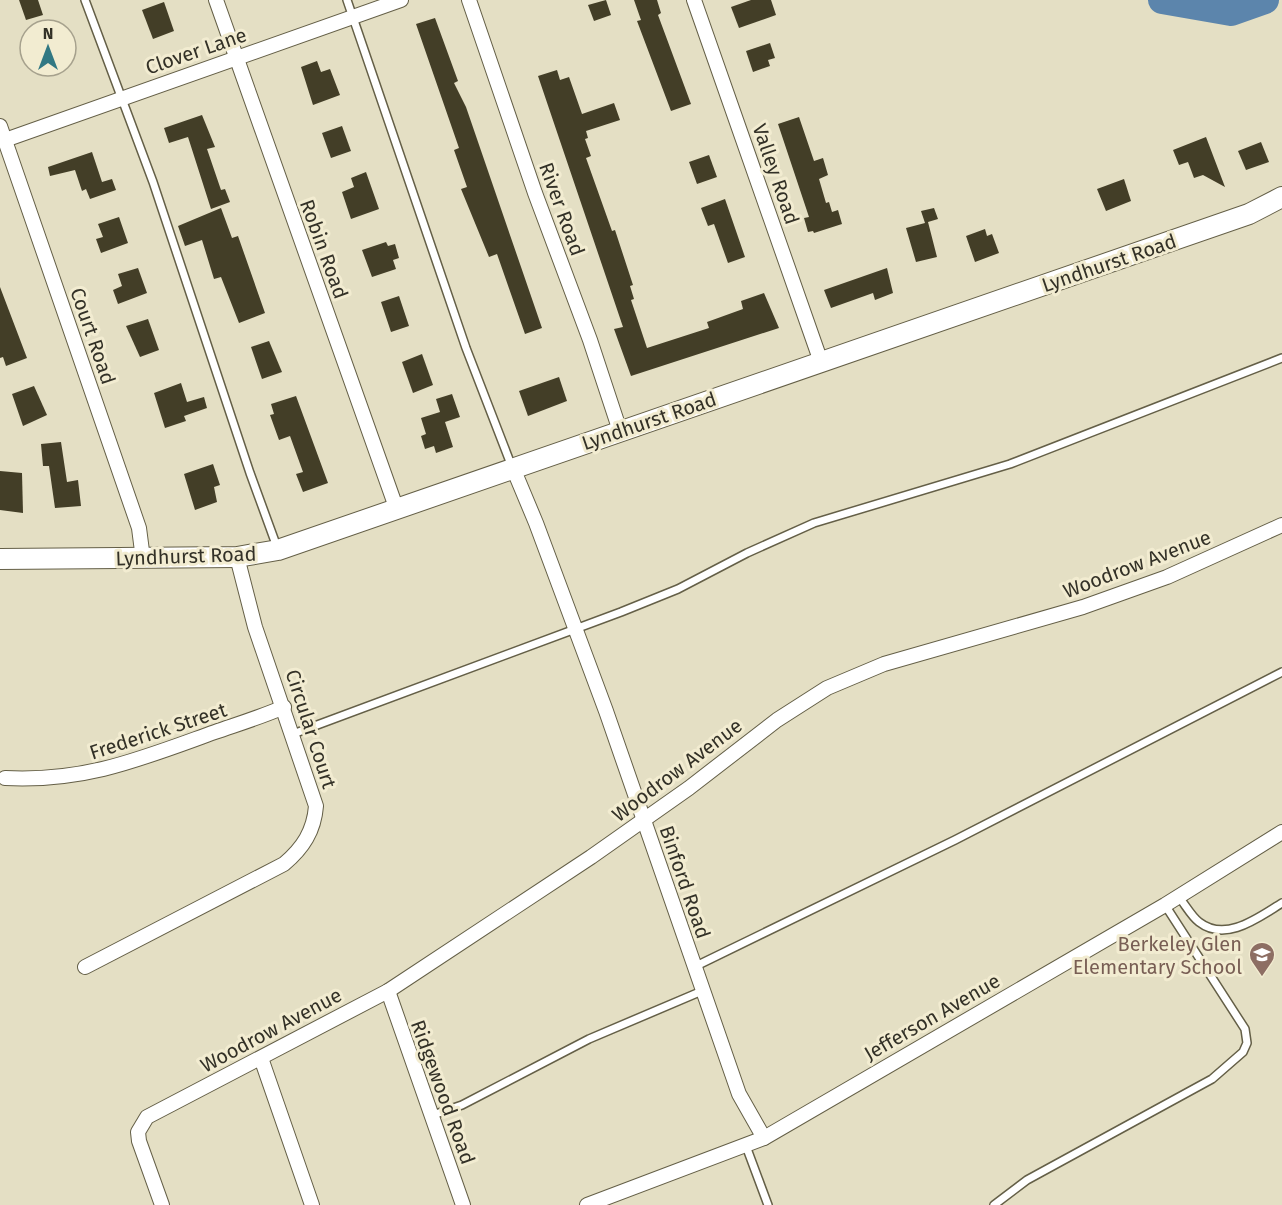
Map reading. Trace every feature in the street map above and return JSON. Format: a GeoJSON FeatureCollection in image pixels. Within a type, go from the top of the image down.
{"type":"FeatureCollection","features":[{"type":"Feature","properties":{"kind":"main road","name":"Lyndhurst Road"},"geometry":{"type":"LineString","coordinates":[[0,559],[237,557],[278,550],[1238,218],[1282,196]]}},
{"type":"Feature","properties":{"kind":"street","name":"Robin Road"},"geometry":{"type":"LineString","coordinates":[[216,0],[397,510]]}},
{"type":"Feature","properties":{"kind":"street","name":"Clover Lane"},"geometry":{"type":"LineString","coordinates":[[5,140],[401,0]]}},
{"type":"Feature","properties":{"kind":"street","name":"River Road"},"geometry":{"type":"LineString","coordinates":[[469,0],[620,430]]}},
{"type":"Feature","properties":{"kind":"street","name":"Valley Road"},"geometry":{"type":"LineString","coordinates":[[694,0],[821,362]]}},
{"type":"Feature","properties":{"kind":"street","name":"Court Road"},"geometry":{"type":"LineString","coordinates":[[0,126],[139,528],[143,559]]}},
{"type":"Feature","properties":{"kind":"street","name":"Binford Road"},"geometry":{"type":"LineString","coordinates":[[513,468],[575,628],[739,1094],[764,1138]]}},
{"type":"Feature","properties":{"kind":"street","name":"Woodrow Avenue"},"geometry":{"type":"LineString","coordinates":[[162,1205],[138,1132],[147,1117],[387,991],[642,821],[795,707],[835,684],[876,666],[953,642],[1083,607],[1167,577],[1282,525]]}},
{"type":"Feature","properties":{"kind":"street","name":"Circular Court"},"geometry":{"type":"LineString","coordinates":[[84,967],[264,874],[297,852],[308,838],[315,819],[316,806],[249,610],[237,557]]}},
{"type":"Feature","properties":{"kind":"street","name":"Frederick Street"},"geometry":{"type":"LineString","coordinates":[[5,778],[66,777],[92,773],[148,757],[284,707]]}},
{"type":"Feature","properties":{"kind":"street","name":"Jefferson Avenue"},"geometry":{"type":"LineString","coordinates":[[587,1205],[764,1138],[1165,904],[1282,832]]}},
{"type":"Feature","properties":{"kind":"street","name":"Ridgewood Road"},"geometry":{"type":"LineString","coordinates":[[387,991],[463,1205]]}},
{"type":"Feature","properties":{"kind":"street"},"geometry":{"type":"LineString","coordinates":[[261,1058],[312,1205]]}},
{"type":"Feature","properties":{"kind":"lane"},"geometry":{"type":"LineString","coordinates":[[85,0],[153,183],[278,550]]}},
{"type":"Feature","properties":{"kind":"lane"},"geometry":{"type":"LineString","coordinates":[[347,0],[466,348],[513,468]]}},
{"type":"Feature","properties":{"kind":"lane"},"geometry":{"type":"LineString","coordinates":[[293,734],[678,589],[747,553],[814,523],[1010,464],[1282,358]]}},
{"type":"Feature","properties":{"kind":"lane"},"geometry":{"type":"LineString","coordinates":[[694,967],[955,840],[1282,672]]}},
{"type":"Feature","properties":{"kind":"lane"},"geometry":{"type":"LineString","coordinates":[[1178,896],[1199,922],[1212,929],[1229,930],[1249,923],[1282,903]]}},
{"type":"Feature","properties":{"kind":"lane"},"geometry":{"type":"LineString","coordinates":[[994,1205],[1028,1180],[1212,1079],[1243,1052],[1247,1043],[1245,1029],[1165,904]]}},
{"type":"Feature","properties":{"kind":"lane"},"geometry":{"type":"LineString","coordinates":[[430,1116],[462,1105],[589,1039],[702,991]]}},
{"type":"Feature","properties":{"kind":"lane"},"geometry":{"type":"LineString","coordinates":[[746,1146],[768,1205]]}},
{"type":"Feature","properties":{"kind":"building"},"geometry":{"type":"Polygon","coordinates":[[[19,0],[38,0],[43,15],[25,18],[19,0]]]}},
{"type":"Feature","properties":{"kind":"building"},"geometry":{"type":"Polygon","coordinates":[[[606,0],[611,15],[594,21],[588,5],[606,0]]]}},
{"type":"Feature","properties":{"kind":"building"},"geometry":{"type":"Polygon","coordinates":[[[634,0],[657,0],[661,13],[658,15],[691,104],[671,111],[637,21],[641,20],[634,0]]]}},
{"type":"Feature","properties":{"kind":"building"},"geometry":{"type":"Polygon","coordinates":[[[751,0],[771,0],[776,15],[739,28],[731,7],[751,0]]]}},
{"type":"Feature","properties":{"kind":"building"},"geometry":{"type":"Polygon","coordinates":[[[164,2],[174,31],[153,39],[142,10],[164,2]]]}},
{"type":"Feature","properties":{"kind":"building"},"geometry":{"type":"Polygon","coordinates":[[[435,18],[458,81],[454,83],[466,107],[542,328],[525,334],[497,254],[489,257],[461,189],[467,187],[454,150],[459,148],[416,24],[435,18]]]}},
{"type":"Feature","properties":{"kind":"building"},"geometry":{"type":"Polygon","coordinates":[[[770,43],[775,58],[768,60],[770,66],[753,72],[746,51],[770,43]]]}},
{"type":"Feature","properties":{"kind":"building"},"geometry":{"type":"Polygon","coordinates":[[[317,61],[321,72],[330,69],[340,95],[313,105],[301,67],[317,61]]]}},
{"type":"Feature","properties":{"kind":"building"},"geometry":{"type":"Polygon","coordinates":[[[557,70],[560,80],[569,77],[582,114],[614,103],[620,120],[586,131],[588,138],[585,139],[591,156],[586,158],[612,231],[615,230],[633,285],[630,286],[634,299],[631,300],[647,348],[709,328],[707,322],[743,309],[741,301],[764,293],[779,328],[631,376],[614,329],[623,327],[538,76],[557,70]]]}},
{"type":"Feature","properties":{"kind":"building"},"geometry":{"type":"Polygon","coordinates":[[[202,115],[215,147],[207,149],[221,190],[225,189],[230,202],[211,209],[188,137],[169,143],[164,128],[202,115]]]}},
{"type":"Feature","properties":{"kind":"building"},"geometry":{"type":"Polygon","coordinates":[[[799,117],[814,161],[823,158],[828,175],[819,179],[826,203],[829,202],[832,212],[838,210],[842,224],[814,233],[813,231],[808,232],[804,218],[809,217],[778,124],[799,117]]]}},
{"type":"Feature","properties":{"kind":"building"},"geometry":{"type":"Polygon","coordinates":[[[342,126],[351,151],[331,158],[322,133],[342,126]]]}},
{"type":"Feature","properties":{"kind":"building"},"geometry":{"type":"Polygon","coordinates":[[[1206,137],[1225,187],[1203,175],[1194,178],[1188,162],[1179,165],[1173,150],[1206,137]]]}},
{"type":"Feature","properties":{"kind":"building"},"geometry":{"type":"Polygon","coordinates":[[[1261,142],[1269,162],[1246,170],[1238,151],[1261,142]]]}},
{"type":"Feature","properties":{"kind":"building"},"geometry":{"type":"Polygon","coordinates":[[[92,152],[102,182],[112,179],[116,190],[90,199],[86,189],[82,191],[75,170],[50,176],[48,167],[92,152]]]}},
{"type":"Feature","properties":{"kind":"building"},"geometry":{"type":"Polygon","coordinates":[[[709,155],[717,177],[697,184],[689,162],[709,155]]]}},
{"type":"Feature","properties":{"kind":"building"},"geometry":{"type":"Polygon","coordinates":[[[366,172],[379,209],[351,219],[342,192],[354,187],[351,178],[366,172]]]}},
{"type":"Feature","properties":{"kind":"building"},"geometry":{"type":"Polygon","coordinates":[[[1124,179],[1131,201],[1106,211],[1097,189],[1124,179]]]}},
{"type":"Feature","properties":{"kind":"building"},"geometry":{"type":"Polygon","coordinates":[[[725,199],[745,257],[728,263],[714,224],[708,226],[701,208],[725,199]]]}},
{"type":"Feature","properties":{"kind":"building"},"geometry":{"type":"Polygon","coordinates":[[[221,208],[232,238],[238,236],[265,313],[239,323],[221,277],[214,279],[202,240],[185,246],[178,226],[221,208]]]}},
{"type":"Feature","properties":{"kind":"building"},"geometry":{"type":"Polygon","coordinates":[[[934,208],[938,219],[928,222],[937,257],[916,262],[906,228],[925,223],[921,211],[934,208]]]}},
{"type":"Feature","properties":{"kind":"building"},"geometry":{"type":"Polygon","coordinates":[[[119,217],[128,243],[101,253],[96,239],[103,237],[98,224],[119,217]]]}},
{"type":"Feature","properties":{"kind":"building"},"geometry":{"type":"Polygon","coordinates":[[[985,229],[987,236],[992,234],[999,253],[975,262],[966,236],[985,229]]]}},
{"type":"Feature","properties":{"kind":"building"},"geometry":{"type":"Polygon","coordinates":[[[386,242],[388,246],[395,244],[399,258],[393,260],[396,269],[372,277],[362,250],[386,242]]]}},
{"type":"Feature","properties":{"kind":"building"},"geometry":{"type":"Polygon","coordinates":[[[138,268],[147,293],[118,304],[113,290],[122,286],[118,274],[138,268]]]}},
{"type":"Feature","properties":{"kind":"building"},"geometry":{"type":"Polygon","coordinates":[[[887,268],[893,293],[875,300],[873,293],[831,308],[824,290],[887,268]]]}},
{"type":"Feature","properties":{"kind":"building"},"geometry":{"type":"Polygon","coordinates":[[[0,287],[27,358],[6,366],[3,357],[0,358],[0,287]]]}},
{"type":"Feature","properties":{"kind":"building"},"geometry":{"type":"Polygon","coordinates":[[[399,296],[409,326],[391,332],[381,302],[399,296]]]}},
{"type":"Feature","properties":{"kind":"building"},"geometry":{"type":"Polygon","coordinates":[[[148,319],[159,350],[140,357],[126,326],[148,319]]]}},
{"type":"Feature","properties":{"kind":"building"},"geometry":{"type":"Polygon","coordinates":[[[269,341],[282,372],[262,379],[251,347],[269,341]]]}},
{"type":"Feature","properties":{"kind":"building"},"geometry":{"type":"Polygon","coordinates":[[[422,354],[433,385],[413,393],[402,362],[422,354]]]}},
{"type":"Feature","properties":{"kind":"building"},"geometry":{"type":"Polygon","coordinates":[[[559,377],[567,401],[528,416],[519,391],[559,377]]]}},
{"type":"Feature","properties":{"kind":"building"},"geometry":{"type":"Polygon","coordinates":[[[181,383],[187,402],[204,397],[207,408],[184,416],[186,421],[165,428],[154,393],[181,383]]]}},
{"type":"Feature","properties":{"kind":"building"},"geometry":{"type":"Polygon","coordinates":[[[34,386],[47,415],[23,426],[12,394],[34,386]]]}},
{"type":"Feature","properties":{"kind":"building"},"geometry":{"type":"Polygon","coordinates":[[[452,394],[460,417],[445,422],[453,447],[436,453],[434,446],[425,449],[421,436],[426,434],[421,418],[440,412],[436,399],[452,394]]]}},
{"type":"Feature","properties":{"kind":"building"},"geometry":{"type":"Polygon","coordinates":[[[296,396],[328,483],[303,492],[296,474],[303,472],[290,436],[279,440],[270,415],[274,414],[271,404],[296,396]]]}},
{"type":"Feature","properties":{"kind":"building"},"geometry":{"type":"Polygon","coordinates":[[[61,442],[67,482],[78,480],[81,506],[55,508],[49,466],[43,466],[41,444],[61,442]]]}},
{"type":"Feature","properties":{"kind":"building"},"geometry":{"type":"Polygon","coordinates":[[[213,464],[220,485],[214,487],[217,502],[195,510],[184,474],[213,464]]]}},
{"type":"Feature","properties":{"kind":"building"},"geometry":{"type":"Polygon","coordinates":[[[0,471],[22,473],[23,513],[0,510],[0,471]]]}},
{"type":"Feature","properties":{"kind":"waterway"},"geometry":{"type":"LineString","coordinates":[[1162,0],[1231,12],[1265,0]]}},
{"type":"Feature","properties":{"kind":"place","name":"Berkeley Glen Elementary School"},"geometry":{"type":"Point","coordinates":[1262,978]}}]}
